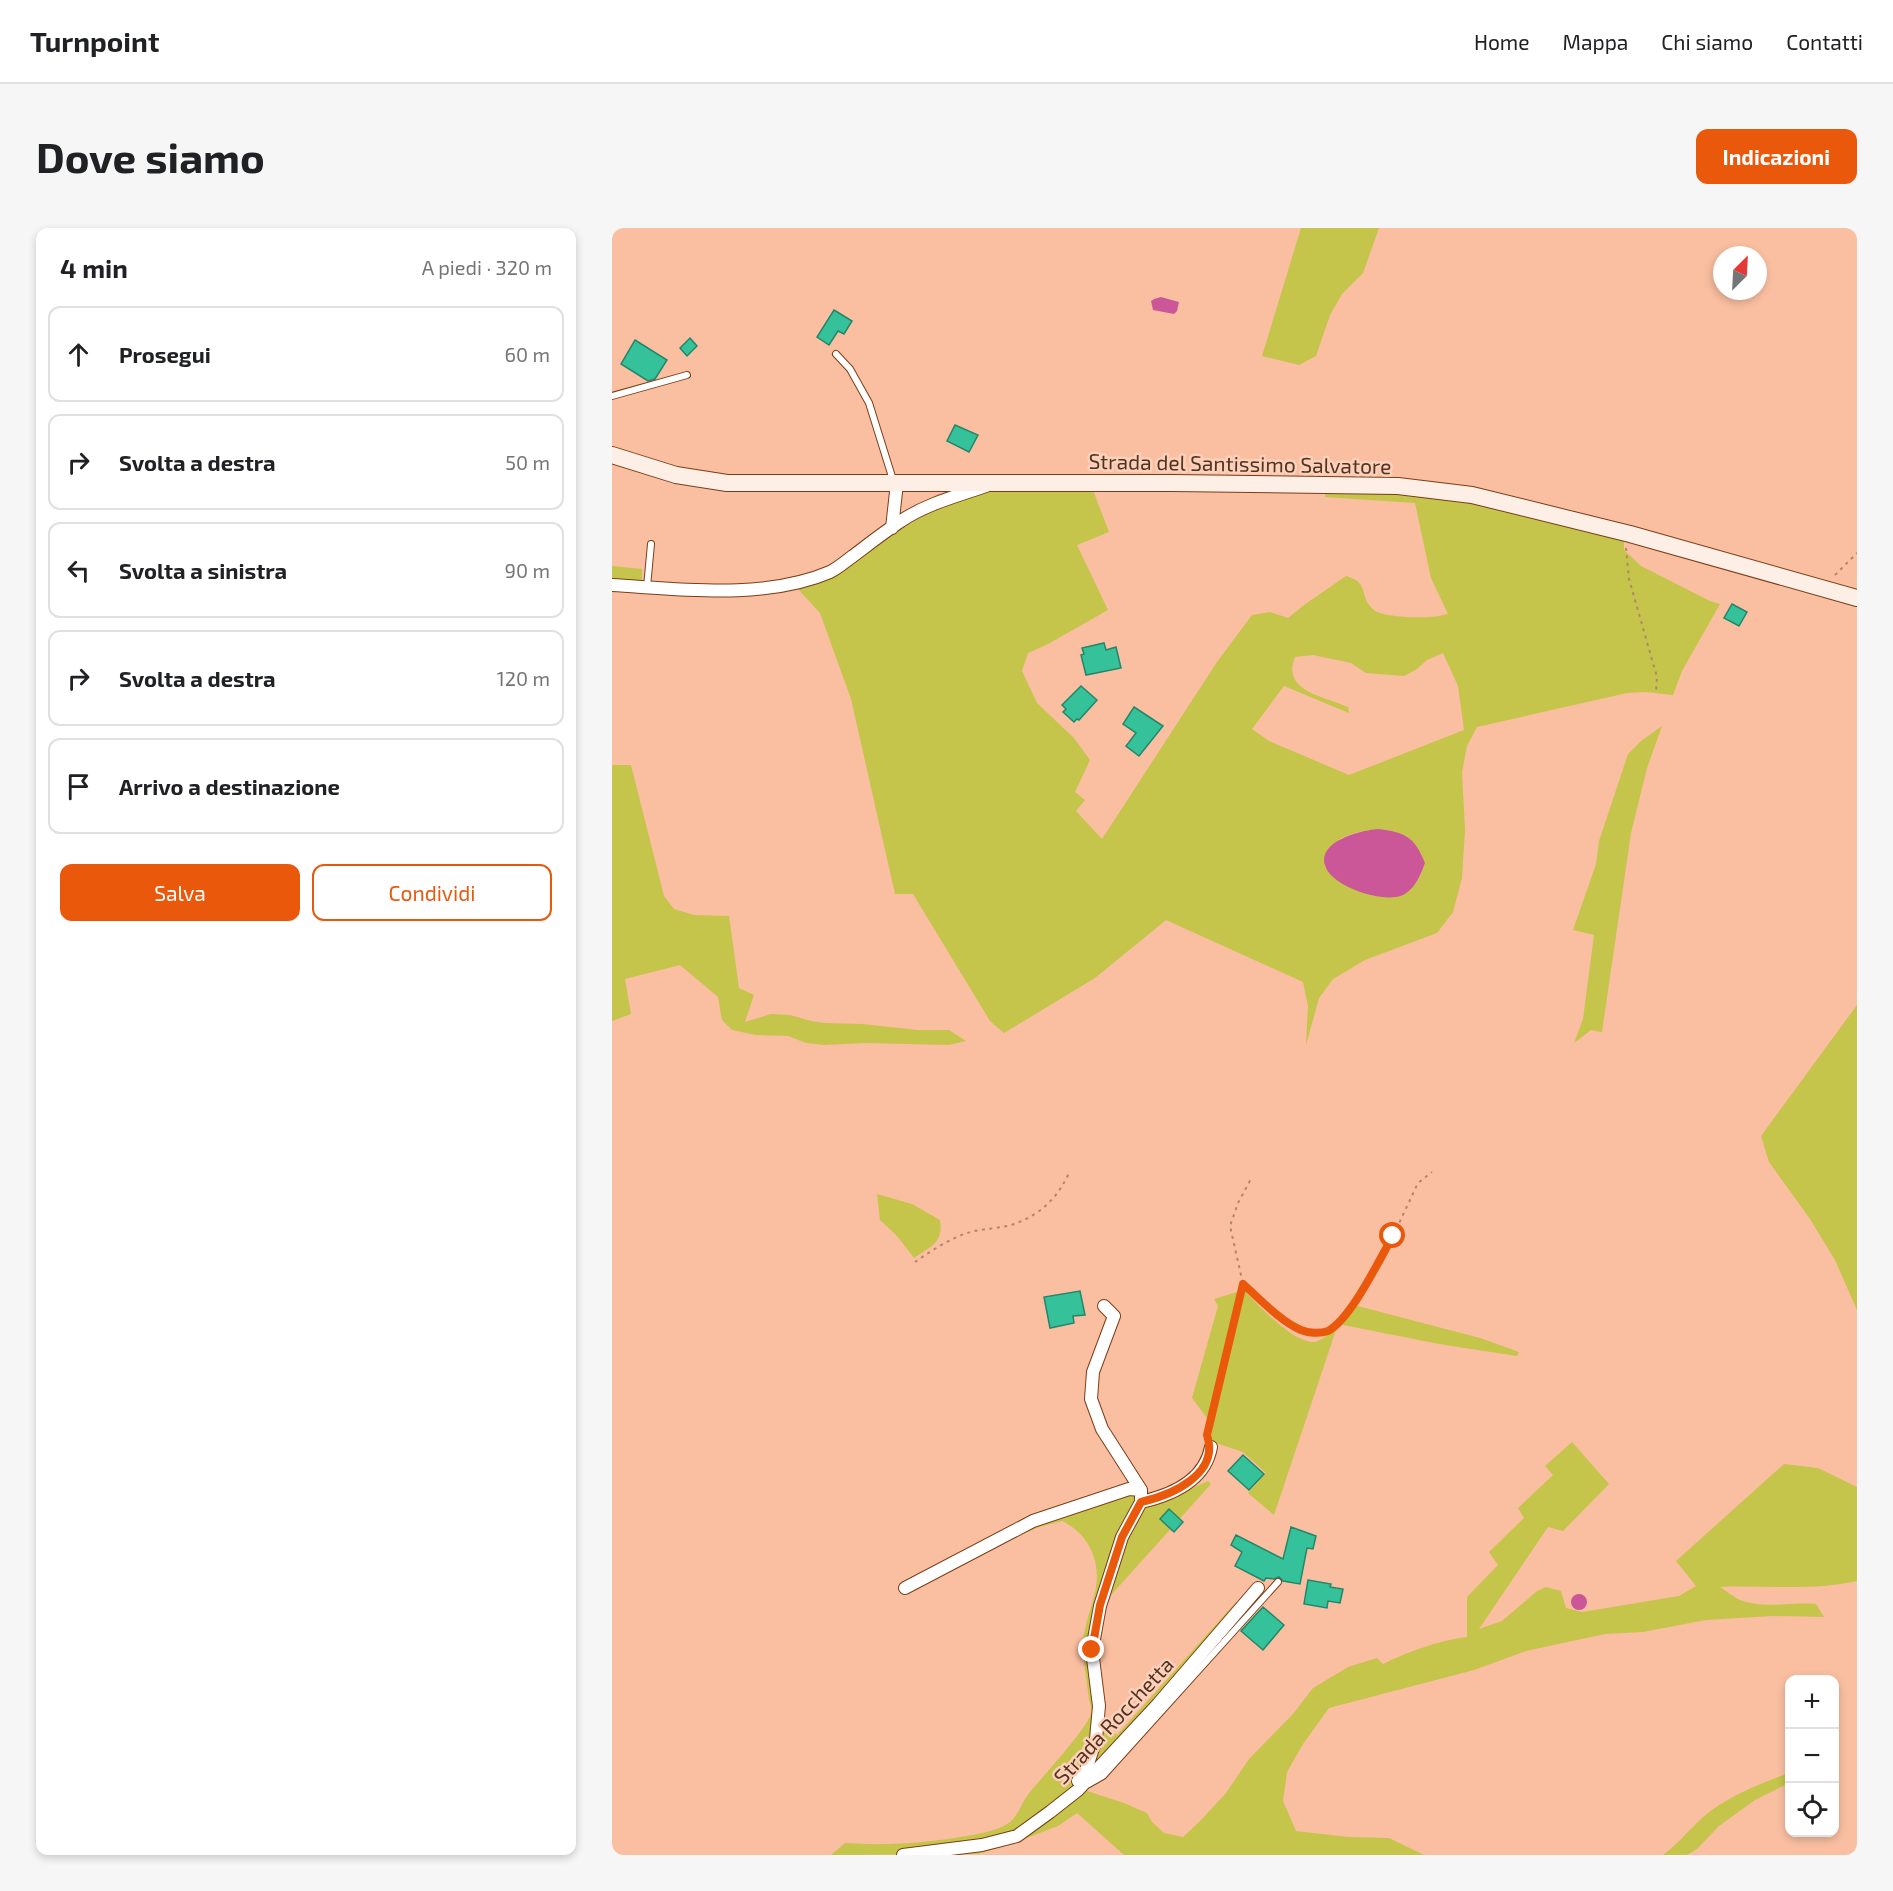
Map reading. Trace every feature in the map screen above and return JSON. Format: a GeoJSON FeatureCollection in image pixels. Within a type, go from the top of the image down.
{"type":"FeatureCollection","features":[{"type":"Feature","properties":{"kind":"street","name":"Strada del Santissimo Salvatore"},"geometry":{"type":"LineString","coordinates":[[612,455],[676,475],[727,483],[1172,483],[1398,486],[1472,495],[1630,534],[1857,598]]}},
{"type":"Feature","properties":{"kind":"street"},"geometry":{"type":"LineString","coordinates":[[892,528],[895,483]]}},
{"type":"Feature","properties":{"kind":"street"},"geometry":{"type":"LineString","coordinates":[[612,585],[724,590],[767,587],[806,580],[832,571],[892,528],[927,507],[990,484]]}},
{"type":"Feature","properties":{"kind":"street"},"geometry":{"type":"LineString","coordinates":[[1104,1306],[1114,1316],[1093,1372],[1091,1400],[1102,1429],[1141,1496]]}},
{"type":"Feature","properties":{"kind":"street"},"geometry":{"type":"LineString","coordinates":[[905,1588],[1033,1521],[1129,1489],[1141,1496],[1162,1497],[1186,1486],[1205,1464],[1211,1447]]}},
{"type":"Feature","properties":{"kind":"street"},"geometry":{"type":"LineString","coordinates":[[1062,1801],[1086,1770],[1096,1739],[1099,1706],[1092,1650],[1100,1605],[1122,1537],[1141,1496]]}},
{"type":"Feature","properties":{"kind":"street","name":"Strada Rocchetta"},"geometry":{"type":"LineString","coordinates":[[903,1855],[982,1845],[1017,1836],[1078,1790],[1158,1704],[1257,1588]]}},
{"type":"Feature","properties":{"kind":"lane"},"geometry":{"type":"LineString","coordinates":[[836,354],[850,369],[869,403],[895,483]]}},
{"type":"Feature","properties":{"kind":"lane"},"geometry":{"type":"LineString","coordinates":[[612,396],[687,375]]}},
{"type":"Feature","properties":{"kind":"lane"},"geometry":{"type":"LineString","coordinates":[[647,587],[651,544]]}},
{"type":"Feature","properties":{"kind":"lane"},"geometry":{"type":"LineString","coordinates":[[1078,1790],[1102,1776],[1278,1582]]}},
{"type":"Feature","properties":{"kind":"path"},"geometry":{"type":"LineString","coordinates":[[1630,534],[1626,543],[1629,579],[1657,677],[1656,691]]}},
{"type":"Feature","properties":{"kind":"path"},"geometry":{"type":"LineString","coordinates":[[1823,588],[1857,553]]}},
{"type":"Feature","properties":{"kind":"path"},"geometry":{"type":"LineString","coordinates":[[1243,1284],[1300,1330],[1317,1333],[1327,1331],[1340,1322],[1359,1294],[1393,1236],[1418,1183],[1432,1172]]}},
{"type":"Feature","properties":{"kind":"path"},"geometry":{"type":"LineString","coordinates":[[915,1262],[933,1249],[966,1233],[1016,1223],[1033,1215],[1062,1190],[1069,1173]]}},
{"type":"Feature","properties":{"kind":"path"},"geometry":{"type":"LineString","coordinates":[[1211,1447],[1207,1435],[1243,1284],[1230,1227],[1238,1203],[1252,1177]]}},
{"type":"Feature","properties":{"kind":"shaded area"},"geometry":{"type":"Polygon","coordinates":[[[1301,228],[1379,228],[1363,273],[1342,294],[1330,315],[1316,356],[1299,365],[1262,356],[1301,228]]]}},
{"type":"Feature","properties":{"kind":"shaded area"},"geometry":{"type":"Polygon","coordinates":[[[1161,297],[1179,302],[1174,314],[1153,310],[1151,301],[1161,297]]]}},
{"type":"Feature","properties":{"kind":"shaded area"},"geometry":{"type":"Polygon","coordinates":[[[1091,485],[1109,532],[1077,545],[1108,610],[1028,653],[1022,671],[1037,703],[1074,738],[1090,760],[1075,792],[1085,800],[1076,811],[1102,839],[1217,662],[1252,615],[1270,612],[1288,618],[1346,576],[1359,582],[1369,605],[1378,612],[1392,616],[1417,617],[1448,614],[1431,578],[1415,503],[1325,497],[1325,492],[1422,495],[1498,507],[1624,540],[1624,550],[1641,566],[1720,604],[1682,671],[1673,695],[1646,692],[1627,693],[1477,727],[1467,746],[1462,772],[1465,830],[1462,878],[1453,912],[1437,933],[1365,960],[1333,979],[1319,998],[1306,1045],[1308,1006],[1303,982],[1166,920],[1095,978],[1004,1033],[990,1021],[913,894],[895,894],[851,699],[820,613],[797,588],[866,551],[927,513],[985,488],[1091,485]],[[1443,653],[1427,660],[1404,676],[1366,673],[1351,663],[1313,655],[1295,657],[1292,669],[1294,678],[1300,685],[1317,696],[1348,707],[1349,713],[1284,686],[1252,729],[1269,741],[1349,775],[1464,730],[1458,686],[1443,653]],[[1378,829],[1351,834],[1336,842],[1330,848],[1325,867],[1386,897],[1401,895],[1416,883],[1425,863],[1417,847],[1408,837],[1378,829]]]}},
{"type":"Feature","properties":{"kind":"shaded area"},"geometry":{"type":"Polygon","coordinates":[[[612,566],[642,569],[642,583],[612,581],[612,566]]]}},
{"type":"Feature","properties":{"kind":"shaded area"},"geometry":{"type":"Polygon","coordinates":[[[1662,726],[1647,768],[1631,833],[1602,1032],[1591,1030],[1574,1043],[1583,1019],[1594,935],[1573,930],[1596,864],[1599,841],[1628,754],[1662,726]]]}},
{"type":"Feature","properties":{"kind":"shaded area"},"geometry":{"type":"Polygon","coordinates":[[[612,765],[631,765],[664,896],[674,909],[694,915],[729,916],[739,988],[754,995],[745,1022],[771,1014],[790,1015],[825,1023],[949,1030],[966,1041],[949,1045],[866,1043],[824,1045],[806,1043],[788,1036],[756,1035],[732,1030],[722,1020],[718,997],[680,965],[625,979],[631,1014],[612,1021],[612,765]]]}},
{"type":"Feature","properties":{"kind":"shaded area"},"geometry":{"type":"Polygon","coordinates":[[[1378,829],[1408,837],[1417,847],[1425,863],[1412,888],[1397,897],[1362,893],[1340,882],[1326,868],[1324,859],[1333,844],[1351,835],[1378,829]]]}},
{"type":"Feature","properties":{"kind":"shaded area"},"geometry":{"type":"Polygon","coordinates":[[[1857,1005],[1857,1310],[1835,1260],[1810,1219],[1769,1162],[1761,1136],[1857,1005]]]}},
{"type":"Feature","properties":{"kind":"shaded area"},"geometry":{"type":"Polygon","coordinates":[[[877,1194],[912,1204],[940,1220],[940,1234],[934,1244],[914,1258],[897,1236],[880,1220],[877,1194]]]}},
{"type":"Feature","properties":{"kind":"shaded area"},"geometry":{"type":"Polygon","coordinates":[[[1244,1290],[1289,1332],[1310,1342],[1318,1341],[1338,1325],[1274,1515],[1248,1493],[1266,1473],[1243,1452],[1210,1441],[1213,1426],[1192,1398],[1218,1306],[1214,1299],[1244,1290]]]}},
{"type":"Feature","properties":{"kind":"shaded area"},"geometry":{"type":"Polygon","coordinates":[[[1354,1305],[1480,1338],[1519,1352],[1517,1356],[1439,1344],[1339,1324],[1354,1305]]]}},
{"type":"Feature","properties":{"kind":"shaded area"},"geometry":{"type":"Polygon","coordinates":[[[1572,1442],[1609,1484],[1563,1531],[1548,1527],[1479,1629],[1502,1621],[1537,1591],[1546,1587],[1561,1591],[1566,1608],[1582,1612],[1679,1596],[1696,1586],[1676,1561],[1784,1464],[1818,1468],[1857,1487],[1857,1581],[1806,1587],[1720,1587],[1738,1599],[1749,1603],[1816,1604],[1824,1617],[1772,1616],[1706,1620],[1643,1632],[1605,1634],[1526,1651],[1474,1670],[1329,1708],[1303,1744],[1287,1772],[1283,1801],[1296,1831],[1348,1837],[1389,1838],[1424,1855],[1124,1855],[1077,1813],[1058,1826],[978,1854],[831,1855],[845,1843],[891,1844],[937,1840],[984,1833],[1006,1825],[1082,1730],[1091,1713],[1083,1643],[1097,1581],[1097,1570],[1091,1550],[1080,1533],[1062,1521],[1039,1527],[1002,1543],[1053,1509],[1104,1491],[1147,1496],[1152,1506],[1208,1481],[1211,1484],[1103,1604],[1097,1624],[1099,1743],[1104,1723],[1117,1735],[1236,1602],[1240,1605],[1087,1791],[1147,1813],[1152,1822],[1164,1833],[1183,1837],[1226,1793],[1249,1759],[1293,1714],[1313,1688],[1348,1667],[1377,1658],[1383,1664],[1424,1647],[1467,1637],[1467,1597],[1498,1565],[1489,1552],[1524,1518],[1518,1508],[1553,1475],[1545,1466],[1572,1442]]]}},
{"type":"Feature","properties":{"kind":"shaded area"},"geometry":{"type":"Polygon","coordinates":[[[1579,1594],[1587,1602],[1579,1610],[1571,1602],[1579,1594]]]}},
{"type":"Feature","properties":{"kind":"shaded area"},"geometry":{"type":"Polygon","coordinates":[[[1785,1775],[1785,1785],[1755,1800],[1719,1826],[1697,1849],[1687,1855],[1663,1855],[1703,1817],[1733,1797],[1785,1775]]]}},
{"type":"Feature","properties":{"kind":"building"},"geometry":{"type":"Polygon","coordinates":[[[834,310],[852,321],[844,334],[838,331],[829,345],[817,337],[834,310]]]}},
{"type":"Feature","properties":{"kind":"building"},"geometry":{"type":"Polygon","coordinates":[[[690,338],[697,346],[687,356],[680,348],[690,338]]]}},
{"type":"Feature","properties":{"kind":"building"},"geometry":{"type":"Polygon","coordinates":[[[635,340],[667,360],[655,379],[648,381],[621,364],[635,340]]]}},
{"type":"Feature","properties":{"kind":"building"},"geometry":{"type":"Polygon","coordinates":[[[955,425],[978,435],[969,452],[947,441],[955,425]]]}},
{"type":"Feature","properties":{"kind":"building"},"geometry":{"type":"Polygon","coordinates":[[[1732,604],[1747,612],[1739,626],[1724,618],[1732,604]]]}},
{"type":"Feature","properties":{"kind":"building"},"geometry":{"type":"Polygon","coordinates":[[[1104,643],[1106,650],[1116,647],[1121,668],[1086,675],[1081,655],[1084,654],[1082,648],[1104,643]]]}},
{"type":"Feature","properties":{"kind":"building"},"geometry":{"type":"Polygon","coordinates":[[[1081,686],[1097,700],[1079,720],[1074,722],[1063,712],[1066,709],[1062,705],[1081,686]]]}},
{"type":"Feature","properties":{"kind":"building"},"geometry":{"type":"Polygon","coordinates":[[[1134,707],[1163,726],[1139,756],[1126,746],[1136,733],[1123,724],[1134,707]]]}},
{"type":"Feature","properties":{"kind":"building"},"geometry":{"type":"Polygon","coordinates":[[[1080,1291],[1085,1315],[1073,1316],[1074,1323],[1050,1328],[1044,1297],[1080,1291]]]}},
{"type":"Feature","properties":{"kind":"building"},"geometry":{"type":"Polygon","coordinates":[[[1243,1455],[1264,1474],[1249,1490],[1228,1471],[1243,1455]]]}},
{"type":"Feature","properties":{"kind":"building"},"geometry":{"type":"Polygon","coordinates":[[[1169,1509],[1183,1522],[1174,1532],[1160,1519],[1169,1509]]]}},
{"type":"Feature","properties":{"kind":"building"},"geometry":{"type":"Polygon","coordinates":[[[1291,1527],[1316,1536],[1313,1549],[1307,1548],[1300,1584],[1283,1581],[1279,1577],[1266,1578],[1264,1581],[1235,1566],[1242,1552],[1231,1545],[1236,1535],[1283,1559],[1291,1527]]]}},
{"type":"Feature","properties":{"kind":"building"},"geometry":{"type":"Polygon","coordinates":[[[1308,1580],[1331,1584],[1330,1587],[1343,1589],[1340,1603],[1328,1601],[1327,1608],[1304,1604],[1308,1580]]]}},
{"type":"Feature","properties":{"kind":"building"},"geometry":{"type":"Polygon","coordinates":[[[1263,1607],[1284,1625],[1263,1650],[1241,1631],[1263,1607]]]}},
{"type":"Feature","properties":{"kind":"route"},"geometry":{"type":"LineString","coordinates":[[1092,1650],[1100,1605],[1122,1537],[1141,1502],[1162,1497],[1186,1486],[1209,1457],[1211,1447],[1207,1435],[1243,1284],[1300,1330],[1317,1333],[1327,1331],[1340,1322],[1393,1236]]}}]}
